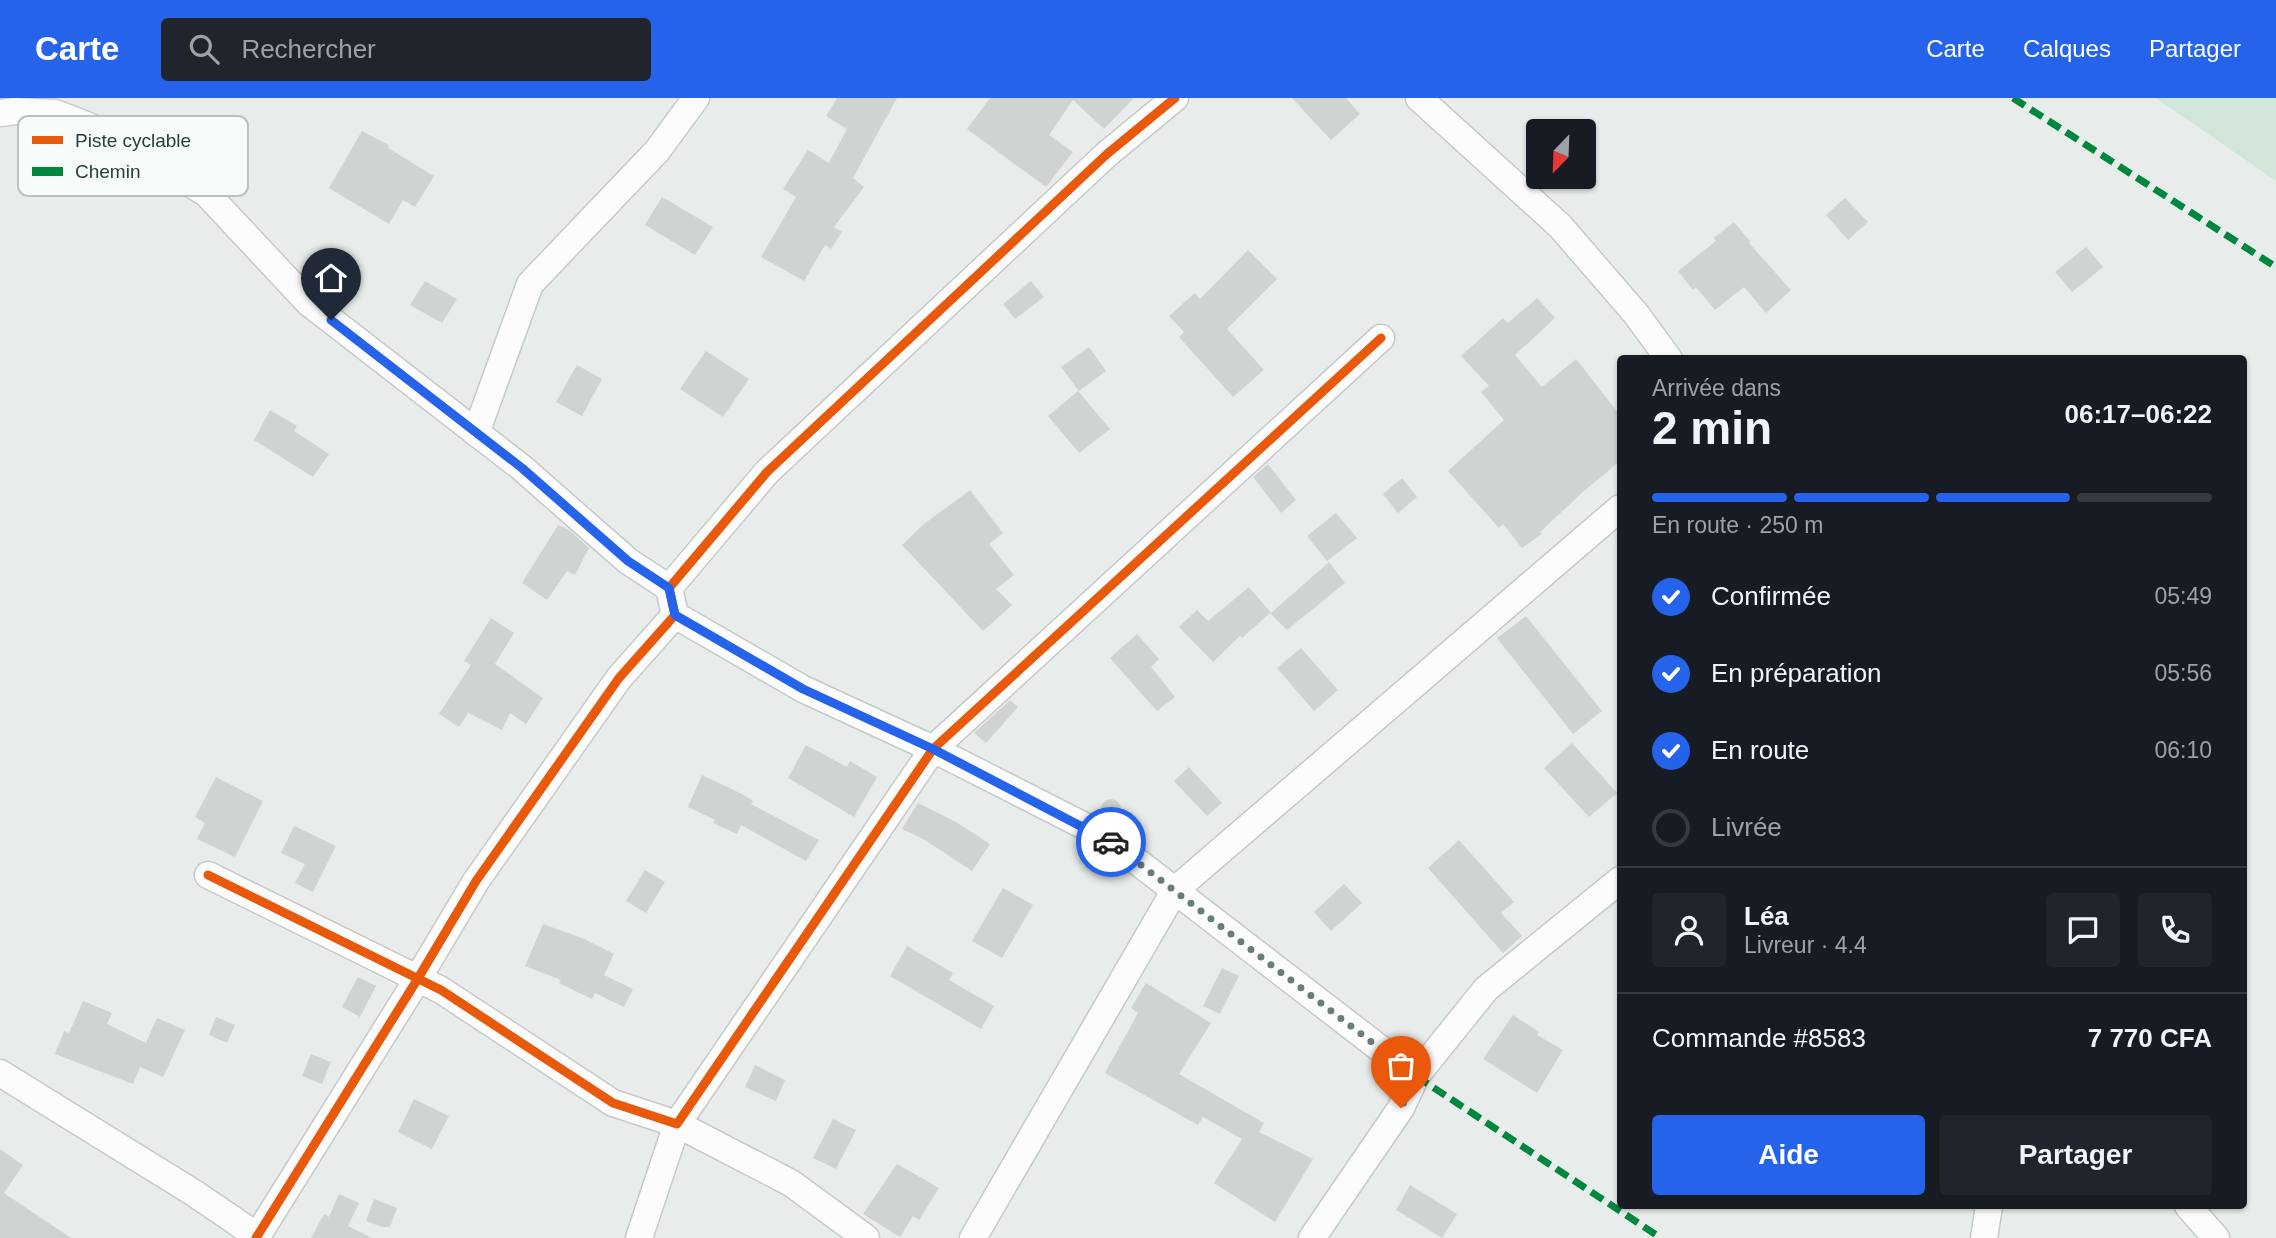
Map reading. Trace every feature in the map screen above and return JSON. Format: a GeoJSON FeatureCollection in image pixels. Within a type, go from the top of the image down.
{"type":"FeatureCollection","features":[{"type":"Feature","properties":{"kind":"street"},"geometry":{"type":"LineString","coordinates":[[476,433],[530,284],[657,151],[696,98]]}},
{"type":"Feature","properties":{"kind":"street"},"geometry":{"type":"LineString","coordinates":[[669,588],[767,472],[1107,154],[1175,98]]}},
{"type":"Feature","properties":{"kind":"street"},"geometry":{"type":"LineString","coordinates":[[1419,98],[1560,226],[1636,314],[1666,355]]}},
{"type":"Feature","properties":{"kind":"street"},"geometry":{"type":"LineString","coordinates":[[0,113],[55,106],[75,116]]}},
{"type":"Feature","properties":{"kind":"street"},"geometry":{"type":"LineString","coordinates":[[209,196],[309,303],[522,468],[628,561],[669,588],[675,615],[803,689],[933,749],[1104,836],[1382,1050],[1409,1076],[1416,1076]]}},
{"type":"Feature","properties":{"kind":"street"},"geometry":{"type":"LineString","coordinates":[[639,1238],[677,1124],[933,749],[1381,338]]}},
{"type":"Feature","properties":{"kind":"street"},"geometry":{"type":"LineString","coordinates":[[973,1238],[1175,890],[1617,511]]}},
{"type":"Feature","properties":{"kind":"street"},"geometry":{"type":"LineString","coordinates":[[0,1073],[194,1193],[256,1237],[418,980],[475,881],[619,678],[675,615]]}},
{"type":"Feature","properties":{"kind":"street"},"geometry":{"type":"LineString","coordinates":[[208,874],[441,990],[613,1103],[677,1124],[791,1183],[866,1238]]}},
{"type":"Feature","properties":{"kind":"street"},"geometry":{"type":"LineString","coordinates":[[1312,1238],[1401,1108],[1416,1076],[1486,989],[1617,882]]}},
{"type":"Feature","properties":{"kind":"street"},"geometry":{"type":"LineString","coordinates":[[1984,1238],[1989,1209]]}},
{"type":"Feature","properties":{"kind":"street"},"geometry":{"type":"LineString","coordinates":[[2191,1209],[2216,1238]]}},
{"type":"Feature","properties":{"kind":"green space"},"geometry":{"type":"Polygon","coordinates":[[[2156,98],[2276,98],[2276,181],[2156,98]]]}},
{"type":"Feature","properties":{"kind":"building"},"geometry":{"type":"Polygon","coordinates":[[[837,98],[897,98],[853,178],[864,187],[834,227],[842,232],[831,249],[825,245],[804,281],[761,257],[796,197],[783,189],[808,150],[829,163],[847,129],[826,116],[837,98]]]}},
{"type":"Feature","properties":{"kind":"building"},"geometry":{"type":"Polygon","coordinates":[[[990,98],[1134,98],[1104,129],[1073,100],[1049,135],[1073,152],[1046,187],[967,129],[990,98]]]}},
{"type":"Feature","properties":{"kind":"building"},"geometry":{"type":"Polygon","coordinates":[[[1292,98],[1346,98],[1360,114],[1331,140],[1292,98]]]}},
{"type":"Feature","properties":{"kind":"building"},"geometry":{"type":"Polygon","coordinates":[[[362,131],[389,145],[388,148],[434,176],[415,207],[403,200],[389,224],[329,188],[362,131]]]}},
{"type":"Feature","properties":{"kind":"building"},"geometry":{"type":"Polygon","coordinates":[[[662,197],[713,227],[695,255],[645,225],[662,197]]]}},
{"type":"Feature","properties":{"kind":"building"},"geometry":{"type":"Polygon","coordinates":[[[1845,198],[1868,222],[1848,240],[1826,215],[1845,198]]]}},
{"type":"Feature","properties":{"kind":"building"},"geometry":{"type":"Polygon","coordinates":[[[1734,222],[1791,290],[1766,313],[1744,287],[1715,310],[1696,287],[1693,290],[1678,271],[1716,241],[1714,238],[1734,222]]]}},
{"type":"Feature","properties":{"kind":"building"},"geometry":{"type":"Polygon","coordinates":[[[2086,247],[2103,267],[2072,292],[2055,272],[2086,247]]]}},
{"type":"Feature","properties":{"kind":"building"},"geometry":{"type":"Polygon","coordinates":[[[1248,250],[1277,279],[1227,329],[1264,370],[1233,397],[1179,337],[1184,332],[1169,316],[1195,293],[1200,299],[1248,250]]]}},
{"type":"Feature","properties":{"kind":"building"},"geometry":{"type":"Polygon","coordinates":[[[425,281],[457,299],[442,323],[410,305],[425,281]]]}},
{"type":"Feature","properties":{"kind":"building"},"geometry":{"type":"Polygon","coordinates":[[[1031,281],[1044,297],[1015,319],[1003,304],[1031,281]]]}},
{"type":"Feature","properties":{"kind":"building"},"geometry":{"type":"Polygon","coordinates":[[[1537,298],[1555,318],[1515,355],[1542,387],[1576,359],[1617,411],[1617,464],[1540,532],[1542,534],[1522,548],[1503,524],[1499,528],[1448,471],[1504,420],[1481,392],[1489,386],[1461,356],[1503,318],[1508,323],[1537,298]]]}},
{"type":"Feature","properties":{"kind":"building"},"geometry":{"type":"Polygon","coordinates":[[[1089,347],[1106,371],[1079,391],[1061,367],[1089,347]]]}},
{"type":"Feature","properties":{"kind":"building"},"geometry":{"type":"Polygon","coordinates":[[[706,351],[749,379],[723,417],[680,389],[706,351]]]}},
{"type":"Feature","properties":{"kind":"building"},"geometry":{"type":"Polygon","coordinates":[[[577,365],[602,379],[582,416],[556,402],[577,365]]]}},
{"type":"Feature","properties":{"kind":"building"},"geometry":{"type":"Polygon","coordinates":[[[1078,391],[1110,429],[1079,453],[1048,416],[1078,391]]]}},
{"type":"Feature","properties":{"kind":"building"},"geometry":{"type":"Polygon","coordinates":[[[270,410],[297,426],[294,431],[329,454],[313,477],[254,440],[270,410]]]}},
{"type":"Feature","properties":{"kind":"building"},"geometry":{"type":"Polygon","coordinates":[[[1268,464],[1296,500],[1281,513],[1253,477],[1268,464]]]}},
{"type":"Feature","properties":{"kind":"building"},"geometry":{"type":"Polygon","coordinates":[[[1402,478],[1417,497],[1398,513],[1383,494],[1402,478]]]}},
{"type":"Feature","properties":{"kind":"building"},"geometry":{"type":"Polygon","coordinates":[[[970,490],[1003,533],[989,544],[1014,575],[996,589],[1012,605],[983,631],[902,545],[924,524],[970,490]]]}},
{"type":"Feature","properties":{"kind":"building"},"geometry":{"type":"Polygon","coordinates":[[[1336,513],[1357,538],[1327,561],[1307,536],[1336,513]]]}},
{"type":"Feature","properties":{"kind":"building"},"geometry":{"type":"Polygon","coordinates":[[[558,525],[569,530],[589,548],[575,575],[567,571],[547,600],[522,583],[558,525]]]}},
{"type":"Feature","properties":{"kind":"building"},"geometry":{"type":"Polygon","coordinates":[[[1329,562],[1345,583],[1287,630],[1270,613],[1242,638],[1240,636],[1213,662],[1179,627],[1197,610],[1208,621],[1249,587],[1271,613],[1329,562]]]}},
{"type":"Feature","properties":{"kind":"building"},"geometry":{"type":"Polygon","coordinates":[[[1526,616],[1602,711],[1573,734],[1497,638],[1526,616]]]}},
{"type":"Feature","properties":{"kind":"building"},"geometry":{"type":"Polygon","coordinates":[[[491,618],[514,633],[495,664],[543,698],[526,724],[510,713],[502,730],[468,713],[459,727],[439,714],[471,665],[464,661],[491,618]]]}},
{"type":"Feature","properties":{"kind":"building"},"geometry":{"type":"Polygon","coordinates":[[[1137,634],[1159,659],[1151,667],[1175,697],[1157,711],[1110,658],[1137,634]]]}},
{"type":"Feature","properties":{"kind":"building"},"geometry":{"type":"Polygon","coordinates":[[[1301,648],[1338,690],[1314,711],[1277,668],[1301,648]]]}},
{"type":"Feature","properties":{"kind":"building"},"geometry":{"type":"Polygon","coordinates":[[[1010,700],[1018,707],[986,743],[974,733],[1010,700]]]}},
{"type":"Feature","properties":{"kind":"building"},"geometry":{"type":"Polygon","coordinates":[[[1572,743],[1617,793],[1589,817],[1544,768],[1572,743]]]}},
{"type":"Feature","properties":{"kind":"building"},"geometry":{"type":"Polygon","coordinates":[[[806,745],[847,767],[850,761],[877,777],[854,817],[788,778],[806,745]]]}},
{"type":"Feature","properties":{"kind":"building"},"geometry":{"type":"Polygon","coordinates":[[[1189,767],[1222,803],[1207,816],[1174,781],[1189,767]]]}},
{"type":"Feature","properties":{"kind":"building"},"geometry":{"type":"Polygon","coordinates":[[[702,775],[742,794],[753,801],[751,804],[819,840],[806,861],[741,825],[737,834],[688,807],[702,775]]]}},
{"type":"Feature","properties":{"kind":"building"},"geometry":{"type":"Polygon","coordinates":[[[216,777],[263,801],[235,857],[197,839],[205,823],[195,817],[216,777]]]}},
{"type":"Feature","properties":{"kind":"building"},"geometry":{"type":"Polygon","coordinates":[[[1107,799],[1115,799],[1121,809],[1115,819],[1107,819],[1101,813],[1101,805],[1107,799]]]}},
{"type":"Feature","properties":{"kind":"building"},"geometry":{"type":"Polygon","coordinates":[[[918,803],[956,822],[990,844],[972,871],[925,840],[902,829],[918,803]]]}},
{"type":"Feature","properties":{"kind":"building"},"geometry":{"type":"Polygon","coordinates":[[[294,826],[336,846],[313,892],[295,883],[305,864],[281,853],[294,826]]]}},
{"type":"Feature","properties":{"kind":"building"},"geometry":{"type":"Polygon","coordinates":[[[1459,840],[1514,902],[1501,913],[1522,936],[1503,953],[1428,868],[1459,840]]]}},
{"type":"Feature","properties":{"kind":"building"},"geometry":{"type":"Polygon","coordinates":[[[645,870],[665,882],[646,913],[626,901],[645,870]]]}},
{"type":"Feature","properties":{"kind":"building"},"geometry":{"type":"Polygon","coordinates":[[[1344,884],[1362,903],[1331,931],[1314,912],[1344,884]]]}},
{"type":"Feature","properties":{"kind":"building"},"geometry":{"type":"Polygon","coordinates":[[[1003,888],[1033,905],[1002,958],[972,941],[1003,888]]]}},
{"type":"Feature","properties":{"kind":"building"},"geometry":{"type":"Polygon","coordinates":[[[543,924],[582,938],[614,954],[604,975],[633,989],[624,1007],[595,993],[592,999],[559,983],[561,980],[525,966],[543,924]]]}},
{"type":"Feature","properties":{"kind":"building"},"geometry":{"type":"Polygon","coordinates":[[[907,946],[953,973],[949,980],[994,1006],[981,1029],[890,976],[907,946]]]}},
{"type":"Feature","properties":{"kind":"building"},"geometry":{"type":"Polygon","coordinates":[[[1222,968],[1239,976],[1220,1014],[1203,1006],[1222,968]]]}},
{"type":"Feature","properties":{"kind":"building"},"geometry":{"type":"Polygon","coordinates":[[[358,977],[376,986],[360,1017],[342,1007],[358,977]]]}},
{"type":"Feature","properties":{"kind":"building"},"geometry":{"type":"Polygon","coordinates":[[[1146,983],[1211,1023],[1179,1074],[1264,1123],[1259,1132],[1313,1159],[1275,1222],[1214,1183],[1242,1139],[1203,1117],[1198,1125],[1105,1073],[1138,1013],[1131,1008],[1146,983]]]}},
{"type":"Feature","properties":{"kind":"building"},"geometry":{"type":"Polygon","coordinates":[[[83,1001],[112,1013],[107,1024],[146,1043],[157,1018],[185,1030],[163,1077],[140,1067],[133,1084],[55,1054],[64,1031],[69,1033],[83,1001]]]}},
{"type":"Feature","properties":{"kind":"building"},"geometry":{"type":"Polygon","coordinates":[[[1513,1015],[1539,1032],[1537,1035],[1563,1050],[1537,1093],[1483,1059],[1513,1015]]]}},
{"type":"Feature","properties":{"kind":"building"},"geometry":{"type":"Polygon","coordinates":[[[216,1017],[235,1025],[227,1043],[209,1035],[216,1017]]]}},
{"type":"Feature","properties":{"kind":"building"},"geometry":{"type":"Polygon","coordinates":[[[311,1054],[331,1062],[322,1084],[302,1076],[311,1054]]]}},
{"type":"Feature","properties":{"kind":"building"},"geometry":{"type":"Polygon","coordinates":[[[755,1065],[785,1080],[776,1101],[745,1087],[755,1065]]]}},
{"type":"Feature","properties":{"kind":"building"},"geometry":{"type":"Polygon","coordinates":[[[414,1099],[449,1116],[432,1149],[398,1132],[414,1099]]]}},
{"type":"Feature","properties":{"kind":"building"},"geometry":{"type":"Polygon","coordinates":[[[833,1119],[856,1130],[836,1169],[813,1158],[833,1119]]]}},
{"type":"Feature","properties":{"kind":"building"},"geometry":{"type":"Polygon","coordinates":[[[0,1149],[23,1165],[4,1193],[71,1238],[0,1238],[0,1149]]]}},
{"type":"Feature","properties":{"kind":"building"},"geometry":{"type":"Polygon","coordinates":[[[897,1164],[939,1188],[919,1220],[913,1216],[900,1237],[863,1214],[897,1164]]]}},
{"type":"Feature","properties":{"kind":"building"},"geometry":{"type":"Polygon","coordinates":[[[1410,1185],[1457,1214],[1442,1238],[1396,1210],[1410,1185]]]}},
{"type":"Feature","properties":{"kind":"building"},"geometry":{"type":"Polygon","coordinates":[[[339,1194],[359,1203],[348,1226],[372,1238],[311,1238],[324,1214],[329,1217],[339,1194]]]}},
{"type":"Feature","properties":{"kind":"building"},"geometry":{"type":"Polygon","coordinates":[[[374,1199],[397,1208],[390,1227],[366,1221],[374,1199]]]}},
{"type":"Feature","properties":{"kind":"marked path"},"geometry":{"type":"LineString","coordinates":[[2013,98],[2276,267]]}},
{"type":"Feature","properties":{"kind":"marked path"},"geometry":{"type":"LineString","coordinates":[[1416,1076],[1617,1209]]}},
{"type":"Feature","properties":{"kind":"marked path"},"geometry":{"type":"LineString","coordinates":[[1617,1209],[1661,1238]]}},
{"type":"Feature","properties":{"kind":"cycle path"},"geometry":{"type":"LineString","coordinates":[[256,1238],[476,881],[619,678],[675,615],[669,588],[767,472],[1107,154],[1175,98]]}},
{"type":"Feature","properties":{"kind":"cycle path"},"geometry":{"type":"LineString","coordinates":[[208,875],[441,990],[613,1103],[677,1124],[933,749],[1381,338]]}},
{"type":"Feature","properties":{"kind":"way so far"},"geometry":{"type":"LineString","coordinates":[[1111,842],[1382,1050],[1409,1076],[1416,1076],[1401,1108]]}},
{"type":"Feature","properties":{"kind":"route"},"geometry":{"type":"LineString","coordinates":[[331,320],[522,468],[628,561],[669,588],[675,615],[803,689],[933,749],[1111,842]]}}]}
